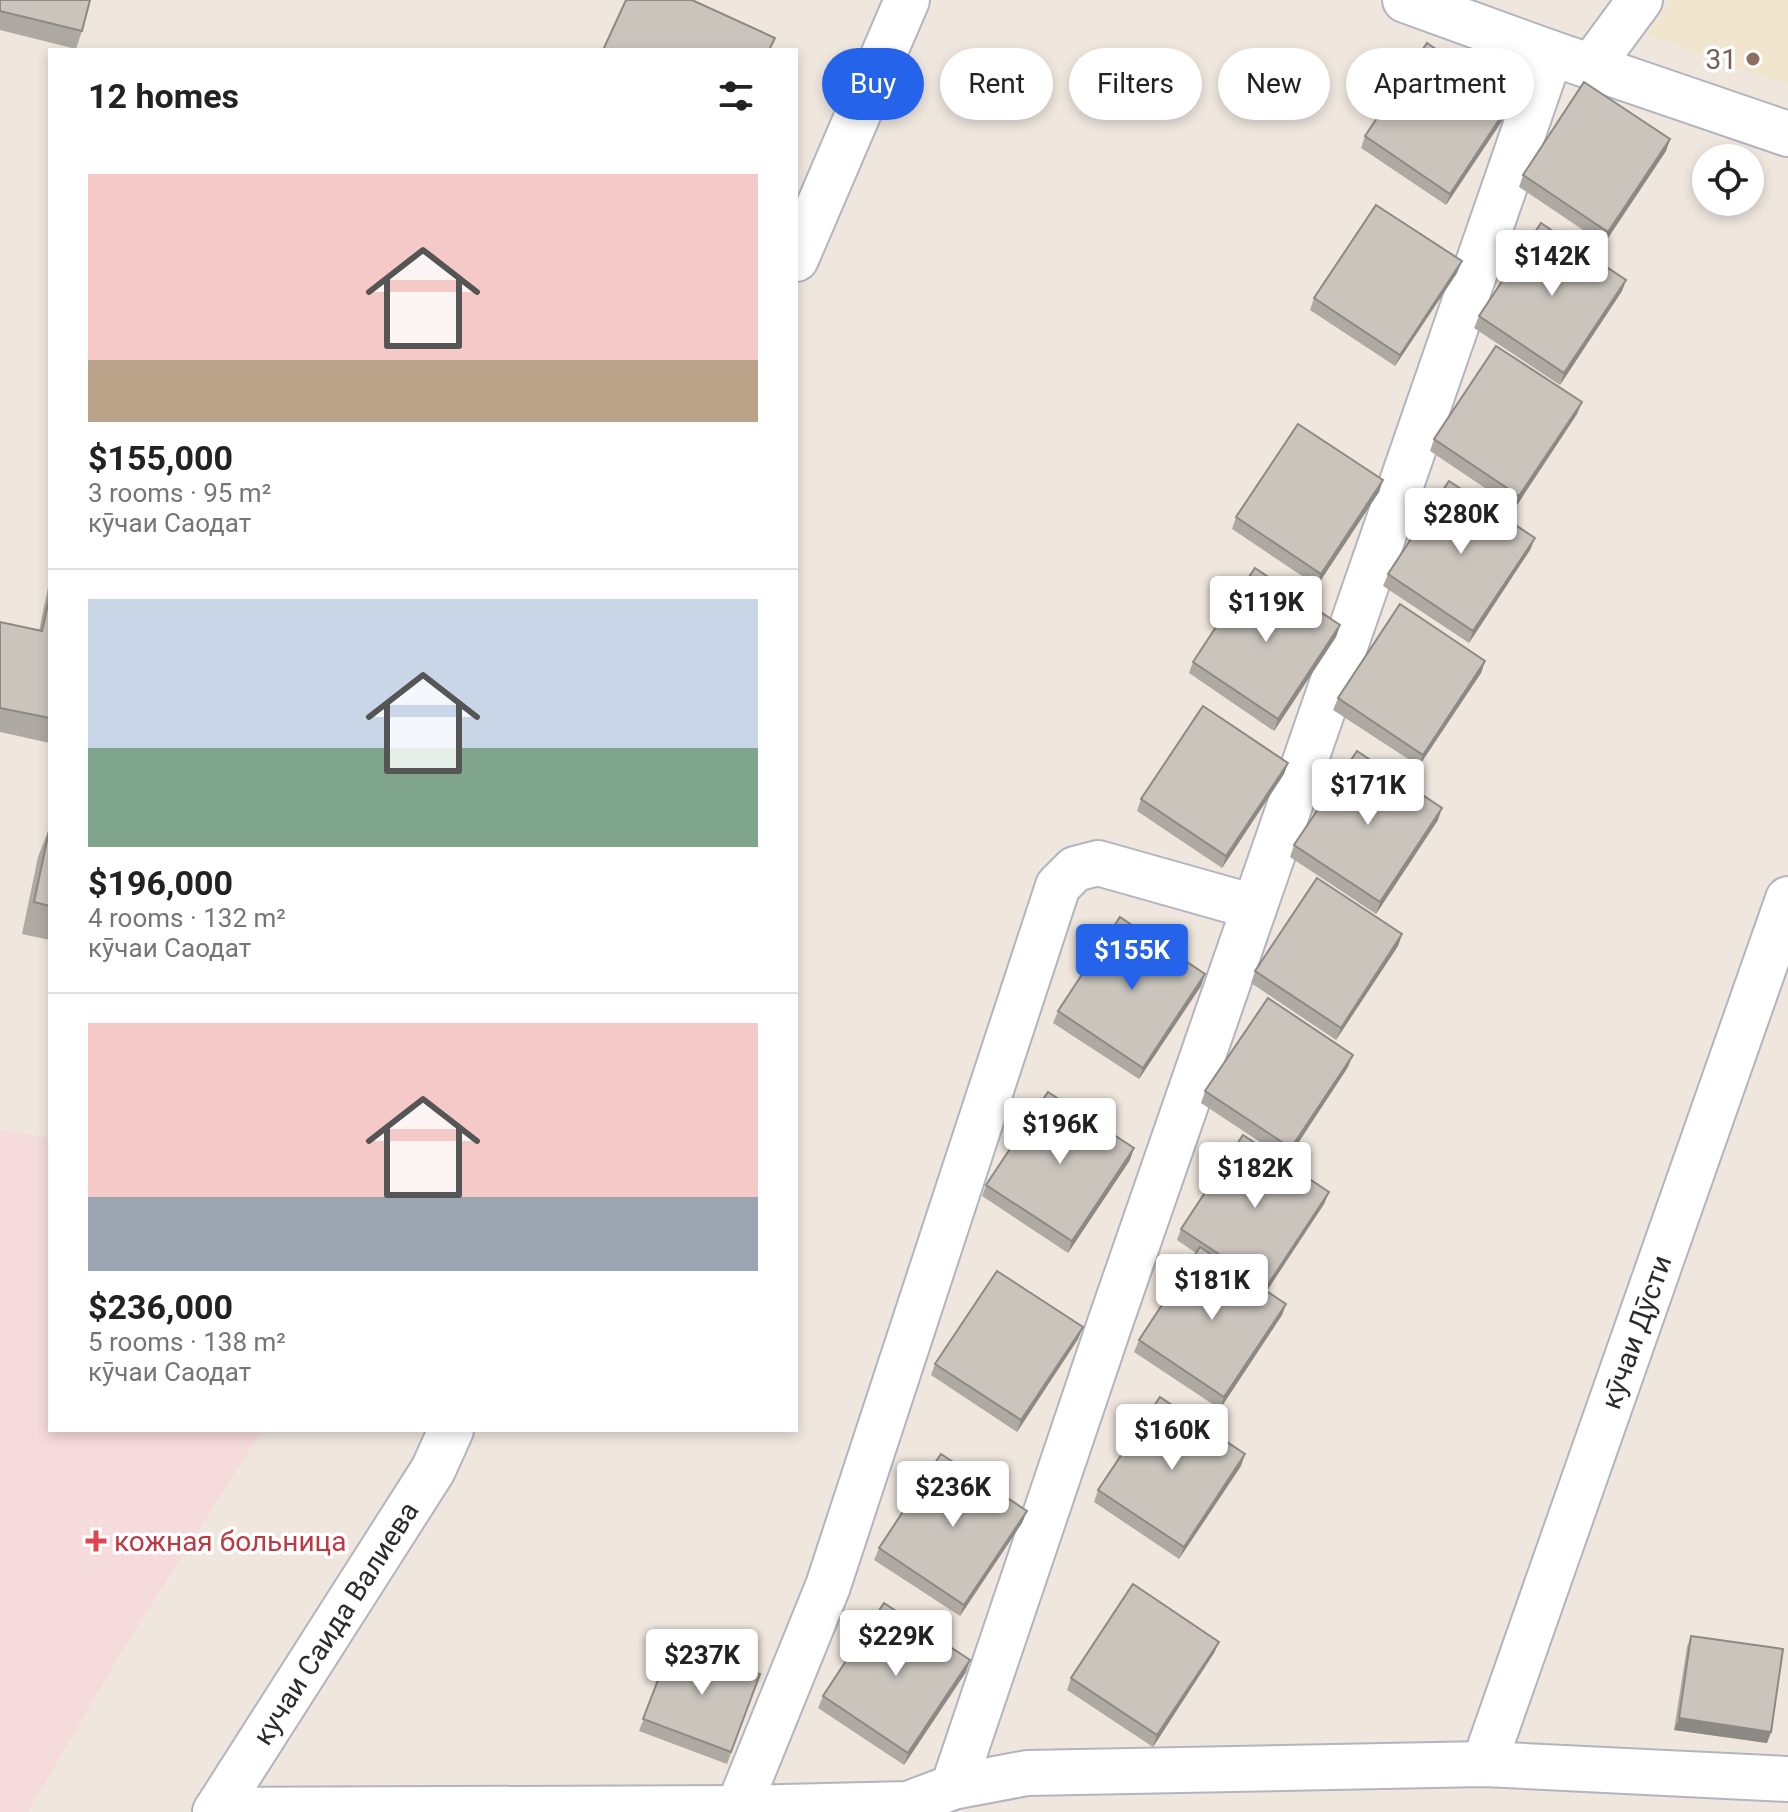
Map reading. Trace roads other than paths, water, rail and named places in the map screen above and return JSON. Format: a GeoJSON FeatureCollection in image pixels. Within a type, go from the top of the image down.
{"type":"FeatureCollection","features":[{"type":"Feature","properties":{"kind":"street"},"geometry":{"type":"LineString","coordinates":[[798,254],[907,0]]}},
{"type":"Feature","properties":{"kind":"street"},"geometry":{"type":"LineString","coordinates":[[1405,0],[1788,134]]}},
{"type":"Feature","properties":{"kind":"street"},"geometry":{"type":"LineString","coordinates":[[953,1787],[1254,907],[1571,59],[1640,0]]}},
{"type":"Feature","properties":{"kind":"street"},"geometry":{"type":"LineString","coordinates":[[738,1808],[828,1586],[1058,886],[1075,869],[1098,863],[1254,907]]}},
{"type":"Feature","properties":{"kind":"street","name":"кӯчаи Дӯсти"},"geometry":{"type":"LineString","coordinates":[[1484,1764],[1788,899]]}},
{"type":"Feature","properties":{"kind":"street","name":"кучаи Саида Валиева"},"geometry":{"type":"LineString","coordinates":[[215,1811],[433,1470],[450,1432]]}},
{"type":"Feature","properties":{"kind":"street"},"geometry":{"type":"LineString","coordinates":[[215,1811],[908,1804],[953,1787],[1027,1773],[1484,1764],[1788,1779]]}},
{"type":"Feature","properties":{"kind":"place","name":"31"},"geometry":{"type":"Point","coordinates":[1753,59]}},
{"type":"Feature","properties":{"kind":"place","name":"кожная больница"},"geometry":{"type":"Point","coordinates":[96,1541]}}]}
